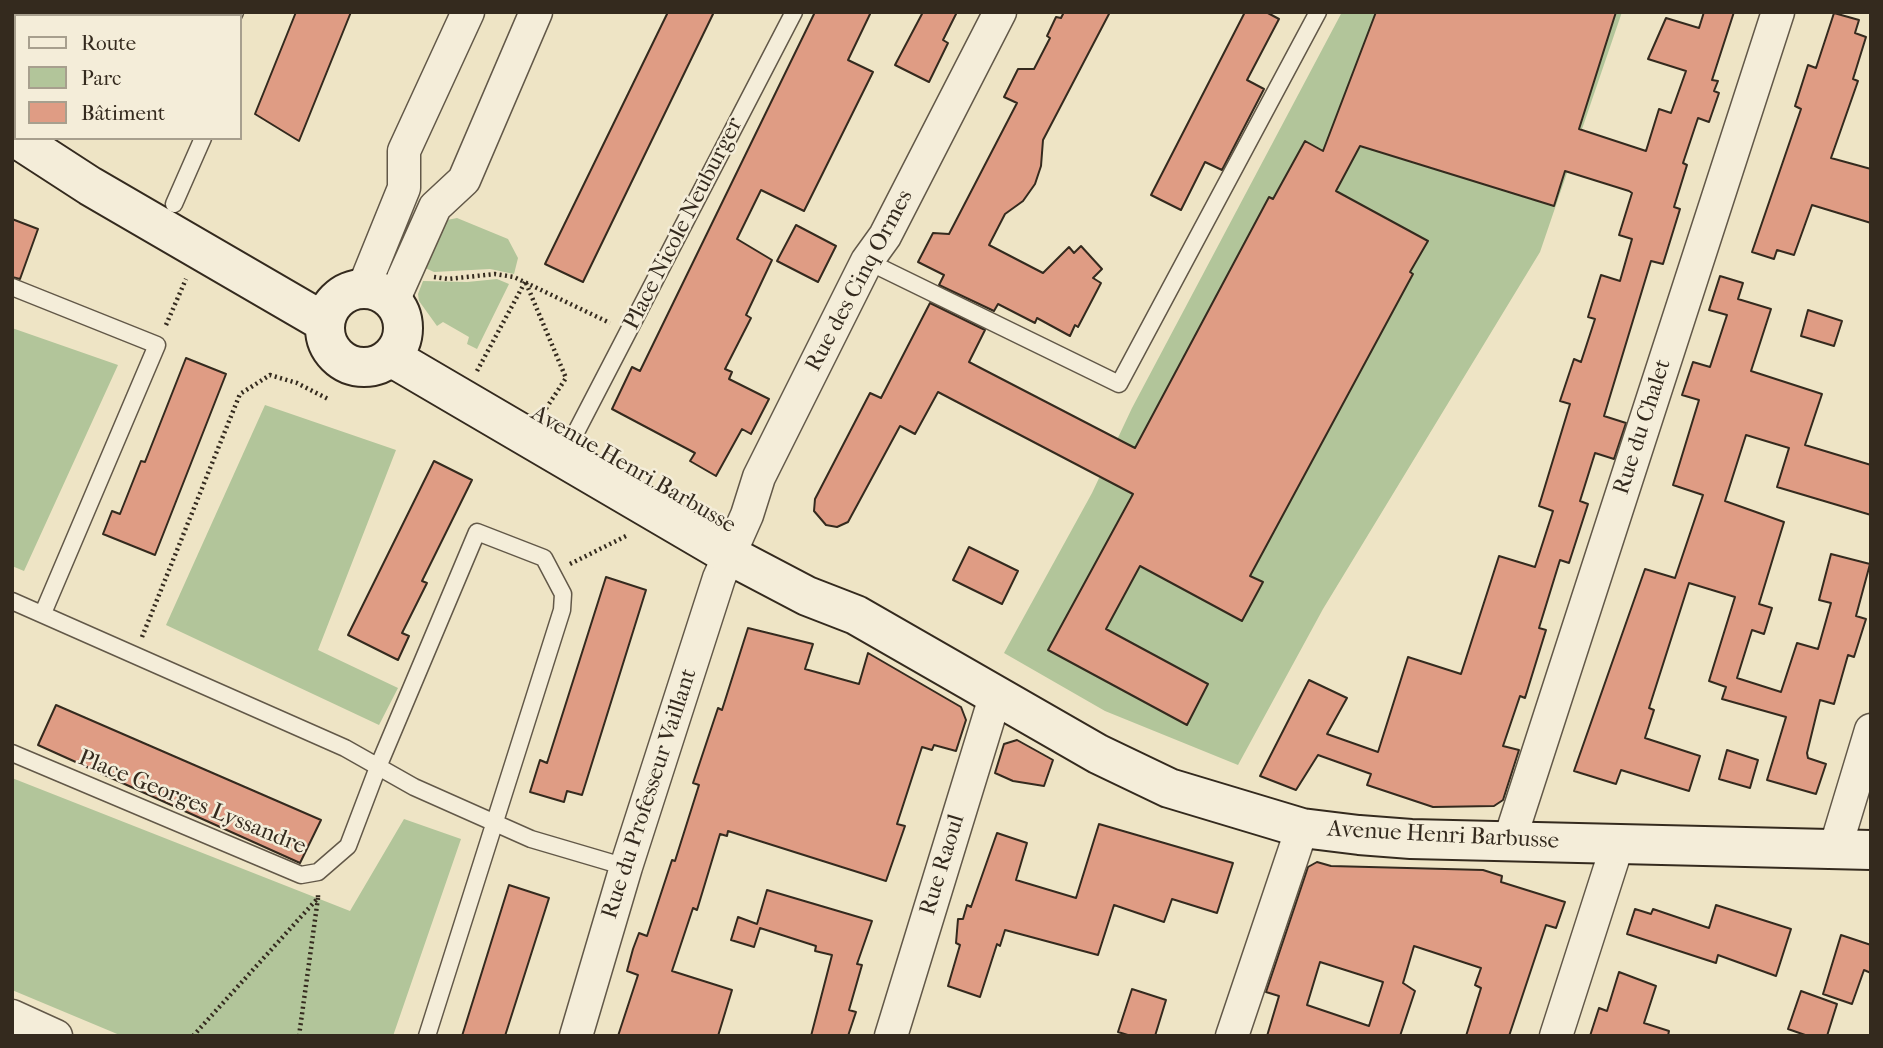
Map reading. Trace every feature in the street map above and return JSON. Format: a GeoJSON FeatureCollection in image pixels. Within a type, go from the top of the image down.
{"type":"FeatureCollection","features":[{"type":"Feature","properties":{"kind":"street"},"geometry":{"type":"LineString","coordinates":[[374,310],[404,188],[404,151],[468,12]]}},
{"type":"Feature","properties":{"kind":"street"},"geometry":{"type":"LineString","coordinates":[[374,310],[435,207],[464,180],[536,12]]}},
{"type":"Feature","properties":{"kind":"street","name":"Rue des Cinq Ormes"},"geometry":{"type":"LineString","coordinates":[[735,542],[759,477],[867,261],[885,236],[1000,12]]}},
{"type":"Feature","properties":{"kind":"street","name":"Rue du Chalet"},"geometry":{"type":"LineString","coordinates":[[1508,842],[1778,12]]}},
{"type":"Feature","properties":{"kind":"street","name":"Avenue Henri Barbusse"},"geometry":{"type":"LineString","coordinates":[[20,140],[199,250],[374,310],[473,378],[574,436],[735,542]]}},
{"type":"Feature","properties":{"kind":"street","name":"Avenue Henri Barbusse"},"geometry":{"type":"LineString","coordinates":[[61,140],[174,204],[374,310],[735,542],[817,580],[856,615],[1098,754],[1169,788],[1303,828],[1410,839],[1853,849]]}},
{"type":"Feature","properties":{"kind":"street","name":"Rue du Professeur Vaillant"},"geometry":{"type":"LineString","coordinates":[[576,1036],[626,867],[735,542]]}},
{"type":"Feature","properties":{"kind":"street","name":"Rue Raoul"},"geometry":{"type":"LineString","coordinates":[[891,1036],[996,694]]}},
{"type":"Feature","properties":{"kind":"street"},"geometry":{"type":"LineString","coordinates":[[1853,849],[1871,730]]}},
{"type":"Feature","properties":{"kind":"street"},"geometry":{"type":"LineString","coordinates":[[1231,1036],[1303,828]]}},
{"type":"Feature","properties":{"kind":"street"},"geometry":{"type":"LineString","coordinates":[[1556,1036],[1618,843]]}},
{"type":"Feature","properties":{"kind":"street"},"geometry":{"type":"LineString","coordinates":[[12,1016],[56,1036]]}},
{"type":"Feature","properties":{"kind":"lane","name":"Place Nicole Neuburger"},"geometry":{"type":"LineString","coordinates":[[574,436],[794,12]]}},
{"type":"Feature","properties":{"kind":"lane"},"geometry":{"type":"LineString","coordinates":[[867,261],[1119,384],[1318,12]]}},
{"type":"Feature","properties":{"kind":"lane"},"geometry":{"type":"LineString","coordinates":[[174,204],[202,140]]}},
{"type":"Feature","properties":{"kind":"lane"},"geometry":{"type":"LineString","coordinates":[[12,287],[157,345],[43,613]]}},
{"type":"Feature","properties":{"kind":"lane","name":"Place Georges Lyssandre"},"geometry":{"type":"LineString","coordinates":[[12,753],[301,875],[318,872],[348,846],[378,766],[477,532],[544,558],[553,572]]}},
{"type":"Feature","properties":{"kind":"lane"},"geometry":{"type":"LineString","coordinates":[[427,1036],[497,823],[562,610],[563,594],[553,572]]}},
{"type":"Feature","properties":{"kind":"lane"},"geometry":{"type":"LineString","coordinates":[[12,601],[345,748],[414,787],[531,839],[626,867]]}},
{"type":"Feature","properties":{"kind":"path"},"geometry":{"type":"LineString","coordinates":[[157,345],[199,250]]}},
{"type":"Feature","properties":{"kind":"path"},"geometry":{"type":"LineString","coordinates":[[374,310],[448,279],[495,274],[525,282],[629,331]]}},
{"type":"Feature","properties":{"kind":"path"},"geometry":{"type":"LineString","coordinates":[[473,378],[525,282]]}},
{"type":"Feature","properties":{"kind":"path"},"geometry":{"type":"LineString","coordinates":[[525,282],[566,378],[541,417]]}},
{"type":"Feature","properties":{"kind":"path"},"geometry":{"type":"LineString","coordinates":[[135,654],[240,394],[270,375],[297,383],[328,399]]}},
{"type":"Feature","properties":{"kind":"path"},"geometry":{"type":"LineString","coordinates":[[553,572],[632,533]]}},
{"type":"Feature","properties":{"kind":"path"},"geometry":{"type":"LineString","coordinates":[[299,1036],[318,898],[318,872]]}},
{"type":"Feature","properties":{"kind":"path"},"geometry":{"type":"LineString","coordinates":[[193,1036],[318,898]]}},
{"type":"Feature","properties":{"kind":"green space"},"geometry":{"type":"Polygon","coordinates":[[[1342,12],[1622,12],[1540,252],[1323,609],[1238,765],[1105,711],[1004,653],[1092,493],[1132,408],[1342,12]]]}},
{"type":"Feature","properties":{"kind":"green space"},"geometry":{"type":"Polygon","coordinates":[[[457,218],[508,239],[518,258],[514,274],[490,269],[434,272],[421,266],[437,229],[447,220],[457,218]]]}},
{"type":"Feature","properties":{"kind":"green space"},"geometry":{"type":"Polygon","coordinates":[[[497,279],[509,284],[477,349],[467,344],[469,337],[443,322],[437,326],[419,301],[418,294],[423,281],[467,282],[497,279]]]}},
{"type":"Feature","properties":{"kind":"green space"},"geometry":{"type":"Polygon","coordinates":[[[12,328],[118,365],[24,571],[12,566],[12,328]]]}},
{"type":"Feature","properties":{"kind":"green space"},"geometry":{"type":"Polygon","coordinates":[[[265,405],[396,450],[318,650],[398,688],[379,725],[166,625],[265,405]]]}},
{"type":"Feature","properties":{"kind":"green space"},"geometry":{"type":"Polygon","coordinates":[[[12,778],[350,911],[404,819],[461,839],[393,1036],[122,1036],[12,990],[12,778]]]}},
{"type":"Feature","properties":{"kind":"building"},"geometry":{"type":"Polygon","coordinates":[[[296,12],[351,12],[299,141],[255,114],[296,12]]]}},
{"type":"Feature","properties":{"kind":"building"},"geometry":{"type":"Polygon","coordinates":[[[668,12],[714,12],[583,282],[545,264],[668,12]]]}},
{"type":"Feature","properties":{"kind":"building"},"geometry":{"type":"Polygon","coordinates":[[[815,12],[871,12],[848,60],[873,72],[804,211],[761,190],[737,239],[772,260],[746,315],[751,318],[725,369],[732,372],[729,379],[769,399],[751,434],[742,429],[716,476],[690,461],[695,453],[612,409],[632,367],[640,371],[815,12]]]}},
{"type":"Feature","properties":{"kind":"building"},"geometry":{"type":"Polygon","coordinates":[[[923,12],[957,12],[943,40],[948,43],[929,82],[895,65],[923,12]]]}},
{"type":"Feature","properties":{"kind":"building"},"geometry":{"type":"Polygon","coordinates":[[[1064,12],[1110,12],[1043,140],[1041,166],[1035,184],[1023,201],[1005,214],[989,245],[1043,273],[1069,247],[1074,253],[1081,246],[1102,269],[1093,278],[1101,283],[1078,327],[1075,325],[1070,336],[1037,318],[1035,323],[998,304],[994,311],[939,285],[944,275],[918,262],[933,233],[949,234],[1017,103],[1004,97],[1018,69],[1034,69],[1050,38],[1047,36],[1056,17],[1061,18],[1064,12]]]}},
{"type":"Feature","properties":{"kind":"building"},"geometry":{"type":"Polygon","coordinates":[[[1245,12],[1266,12],[1279,19],[1247,80],[1264,89],[1222,170],[1205,162],[1181,210],[1151,195],[1245,12]]]}},
{"type":"Feature","properties":{"kind":"building"},"geometry":{"type":"Polygon","coordinates":[[[1376,12],[1616,12],[1579,129],[1646,151],[1659,109],[1671,113],[1686,71],[1648,59],[1666,18],[1699,28],[1704,12],[1734,12],[1712,80],[1718,81],[1714,91],[1719,93],[1709,122],[1698,118],[1683,163],[1687,165],[1674,207],[1680,209],[1663,264],[1651,261],[1604,416],[1626,423],[1614,459],[1595,453],[1580,501],[1588,504],[1569,563],[1560,560],[1539,628],[1546,630],[1525,698],[1520,696],[1503,746],[1519,750],[1503,800],[1494,806],[1433,807],[1367,785],[1371,774],[1318,755],[1296,790],[1260,776],[1309,680],[1347,698],[1327,734],[1378,752],[1408,657],[1461,674],[1499,556],[1535,567],[1553,511],[1539,506],[1570,404],[1560,401],[1574,359],[1581,362],[1595,319],[1588,317],[1601,275],[1620,281],[1632,239],[1619,235],[1632,193],[1629,191],[1565,171],[1554,206],[1360,146],[1336,191],[1428,241],[1410,272],[1413,274],[1250,576],[1263,582],[1242,621],[1140,566],[1106,629],[1208,684],[1187,725],[1048,650],[1133,494],[938,392],[915,434],[900,426],[848,522],[837,527],[826,525],[814,511],[815,499],[870,393],[881,398],[930,303],[985,330],[969,362],[1135,448],[1269,197],[1273,199],[1305,141],[1323,151],[1376,12]]]}},
{"type":"Feature","properties":{"kind":"building"},"geometry":{"type":"Polygon","coordinates":[[[1834,13],[1859,20],[1855,33],[1866,37],[1853,79],[1858,81],[1831,158],[1871,169],[1871,223],[1812,205],[1794,255],[1777,250],[1774,259],[1752,252],[1801,109],[1795,106],[1808,65],[1816,68],[1834,13]]]}},
{"type":"Feature","properties":{"kind":"building"},"geometry":{"type":"Polygon","coordinates":[[[12,219],[38,229],[20,279],[12,277],[12,219]]]}},
{"type":"Feature","properties":{"kind":"building"},"geometry":{"type":"Polygon","coordinates":[[[796,225],[836,246],[818,282],[777,261],[796,225]]]}},
{"type":"Feature","properties":{"kind":"building"},"geometry":{"type":"Polygon","coordinates":[[[1720,276],[1743,283],[1738,299],[1771,309],[1751,371],[1822,394],[1805,445],[1871,465],[1871,515],[1777,487],[1789,448],[1746,435],[1725,501],[1784,522],[1759,604],[1772,608],[1764,634],[1752,630],[1737,678],[1781,692],[1797,643],[1818,649],[1831,603],[1819,600],[1831,554],[1870,564],[1856,616],[1866,619],[1854,657],[1848,655],[1834,704],[1820,700],[1807,753],[1808,758],[1826,764],[1816,794],[1767,780],[1786,717],[1722,699],[1726,687],[1709,681],[1735,597],[1689,583],[1649,708],[1654,710],[1645,738],[1700,756],[1689,791],[1621,770],[1616,784],[1574,771],[1645,569],[1675,578],[1703,495],[1673,485],[1699,400],[1682,395],[1693,362],[1710,367],[1727,315],[1709,310],[1720,276]]]}},
{"type":"Feature","properties":{"kind":"building"},"geometry":{"type":"Polygon","coordinates":[[[1808,310],[1842,321],[1834,346],[1801,336],[1808,310]]]}},
{"type":"Feature","properties":{"kind":"building"},"geometry":{"type":"Polygon","coordinates":[[[186,358],[226,374],[155,555],[103,534],[112,511],[120,514],[141,461],[145,462],[186,358]]]}},
{"type":"Feature","properties":{"kind":"building"},"geometry":{"type":"Polygon","coordinates":[[[434,461],[472,480],[422,581],[427,583],[402,633],[409,636],[398,660],[348,635],[434,461]]]}},
{"type":"Feature","properties":{"kind":"building"},"geometry":{"type":"Polygon","coordinates":[[[969,547],[1018,571],[1002,604],[953,580],[969,547]]]}},
{"type":"Feature","properties":{"kind":"building"},"geometry":{"type":"Polygon","coordinates":[[[606,577],[646,590],[582,795],[567,791],[564,802],[530,792],[540,760],[547,763],[606,577]]]}},
{"type":"Feature","properties":{"kind":"building"},"geometry":{"type":"Polygon","coordinates":[[[748,628],[813,644],[805,669],[859,684],[868,653],[961,707],[966,720],[956,751],[934,745],[932,750],[922,747],[897,824],[905,826],[886,881],[728,831],[727,836],[720,834],[697,910],[693,908],[672,971],[732,990],[718,1036],[618,1036],[638,975],[627,971],[633,949],[639,933],[647,936],[672,860],[675,861],[699,785],[693,783],[718,708],[722,710],[748,628]]]}},
{"type":"Feature","properties":{"kind":"building"},"geometry":{"type":"Polygon","coordinates":[[[56,705],[321,820],[300,863],[38,745],[56,705]]]}},
{"type":"Feature","properties":{"kind":"building"},"geometry":{"type":"Polygon","coordinates":[[[1017,740],[1053,760],[1044,786],[1013,781],[995,773],[1004,744],[1017,740]]]}},
{"type":"Feature","properties":{"kind":"building"},"geometry":{"type":"Polygon","coordinates":[[[1727,750],[1758,760],[1750,788],[1719,779],[1727,750]]]}},
{"type":"Feature","properties":{"kind":"building"},"geometry":{"type":"Polygon","coordinates":[[[1099,824],[1233,863],[1217,913],[1172,899],[1164,922],[1114,905],[1098,955],[1005,930],[1000,946],[997,944],[980,997],[948,986],[960,945],[956,943],[958,919],[963,919],[967,905],[971,907],[997,833],[1027,843],[1016,880],[1076,898],[1099,824]]]}},
{"type":"Feature","properties":{"kind":"building"},"geometry":{"type":"Polygon","coordinates":[[[1317,862],[1331,866],[1483,870],[1502,876],[1501,882],[1565,902],[1556,928],[1546,925],[1509,1036],[1466,1036],[1481,988],[1475,985],[1481,968],[1414,946],[1403,983],[1415,991],[1400,1036],[1267,1036],[1279,996],[1266,992],[1308,867],[1317,862]],[[1320,962],[1307,1005],[1369,1026],[1383,982],[1320,962]]]}},
{"type":"Feature","properties":{"kind":"building"},"geometry":{"type":"Polygon","coordinates":[[[509,885],[549,898],[505,1036],[462,1036],[509,885]]]}},
{"type":"Feature","properties":{"kind":"building"},"geometry":{"type":"Polygon","coordinates":[[[767,890],[872,921],[857,964],[862,965],[849,1010],[856,1012],[848,1036],[811,1036],[832,955],[815,951],[816,946],[760,928],[754,947],[731,940],[738,917],[757,924],[767,890]]]}},
{"type":"Feature","properties":{"kind":"building"},"geometry":{"type":"Polygon","coordinates":[[[1716,905],[1791,929],[1776,976],[1718,955],[1716,963],[1627,934],[1635,909],[1651,914],[1653,909],[1709,928],[1716,905]]]}},
{"type":"Feature","properties":{"kind":"building"},"geometry":{"type":"Polygon","coordinates":[[[1841,935],[1871,945],[1871,973],[1864,970],[1852,1004],[1823,994],[1841,935]]]}},
{"type":"Feature","properties":{"kind":"building"},"geometry":{"type":"Polygon","coordinates":[[[1619,972],[1656,986],[1644,1023],[1669,1031],[1668,1036],[1590,1036],[1599,1008],[1607,1011],[1619,972]]]}},
{"type":"Feature","properties":{"kind":"building"},"geometry":{"type":"Polygon","coordinates":[[[1132,989],[1166,1000],[1155,1036],[1131,1036],[1118,1032],[1132,989]]]}},
{"type":"Feature","properties":{"kind":"building"},"geometry":{"type":"Polygon","coordinates":[[[1801,991],[1837,1004],[1827,1036],[1808,1036],[1788,1029],[1801,991]]]}}]}
